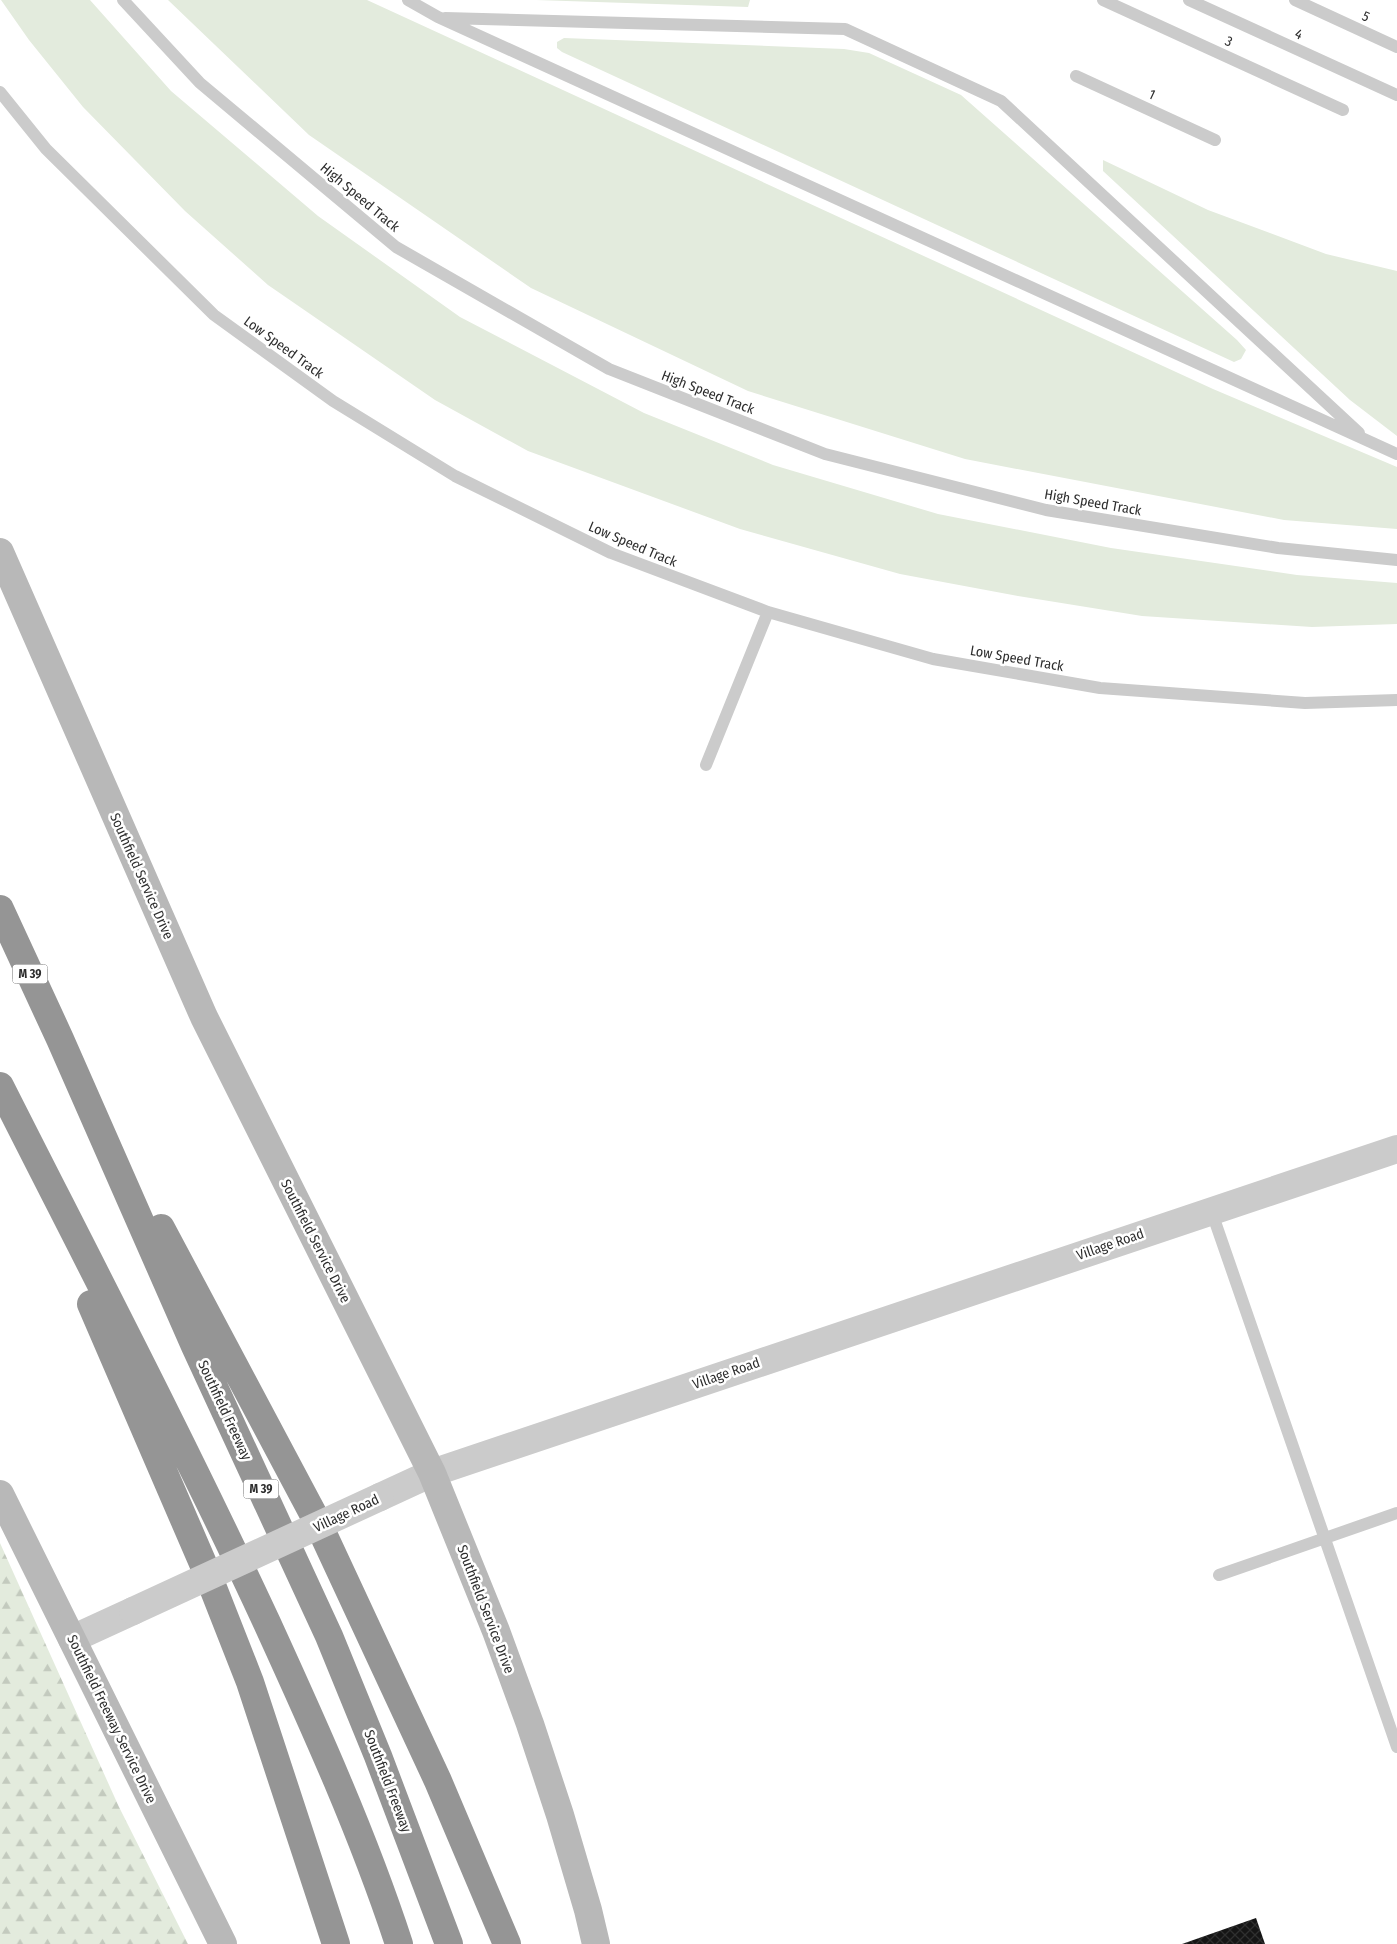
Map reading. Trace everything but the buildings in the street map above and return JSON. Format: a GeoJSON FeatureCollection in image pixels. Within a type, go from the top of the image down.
{"type":"FeatureCollection","features":[{"type":"Feature","properties":{"kind":"highway","name":"Southfield Freeway"},"geometry":{"type":"LineString","coordinates":[[0,910],[60,1039],[195,1346],[329,1636],[378,1756],[449,1944]]}},
{"type":"Feature","properties":{"kind":"highway"},"geometry":{"type":"LineString","coordinates":[[60,1039],[318,1523],[438,1781],[507,1944]]}},
{"type":"Feature","properties":{"kind":"highway"},"geometry":{"type":"LineString","coordinates":[[0,1086],[222,1526],[295,1684],[337,1782],[399,1944]]}},
{"type":"Feature","properties":{"kind":"highway"},"geometry":{"type":"LineString","coordinates":[[0,1092],[215,1593],[250,1682],[336,1944]]}},
{"type":"Feature","properties":{"kind":"main road","name":"Southfield Service Drive"},"geometry":{"type":"LineString","coordinates":[[0,552],[204,1017],[432,1473],[496,1631],[530,1724],[566,1834],[596,1944]]}},
{"type":"Feature","properties":{"kind":"main road","name":"Southfield Freeway Service Drive"},"geometry":{"type":"LineString","coordinates":[[0,1494],[223,1944]]}},
{"type":"Feature","properties":{"kind":"street","name":"Village Road"},"geometry":{"type":"LineString","coordinates":[[72,1639],[432,1473],[1397,1149]]}},
{"type":"Feature","properties":{"kind":"lane","name":"High Speed Track"},"geometry":{"type":"LineString","coordinates":[[123,0],[200,83],[396,247],[609,369],[825,454],[1046,510],[1278,548],[1397,560]]}},
{"type":"Feature","properties":{"kind":"lane"},"geometry":{"type":"LineString","coordinates":[[408,0],[438,17],[1397,454]]}},
{"type":"Feature","properties":{"kind":"lane","name":"3"},"geometry":{"type":"LineString","coordinates":[[1103,0],[1343,110]]}},
{"type":"Feature","properties":{"kind":"lane","name":"4"},"geometry":{"type":"LineString","coordinates":[[1189,0],[1397,95]]}},
{"type":"Feature","properties":{"kind":"lane","name":"5"},"geometry":{"type":"LineString","coordinates":[[1294,0],[1397,47]]}},
{"type":"Feature","properties":{"kind":"lane"},"geometry":{"type":"LineString","coordinates":[[438,17],[845,29],[1001,100],[1367,440]]}},
{"type":"Feature","properties":{"kind":"lane","name":"1"},"geometry":{"type":"LineString","coordinates":[[1076,76],[1215,140]]}},
{"type":"Feature","properties":{"kind":"lane","name":"Low Speed Track"},"geometry":{"type":"LineString","coordinates":[[0,92],[46,149],[214,315],[333,401],[455,476],[610,554],[768,612],[933,659],[1100,688],[1304,702],[1397,700]]}},
{"type":"Feature","properties":{"kind":"lane"},"geometry":{"type":"LineString","coordinates":[[706,765],[768,612]]}},
{"type":"Feature","properties":{"kind":"lane"},"geometry":{"type":"LineString","coordinates":[[1211,1210],[1397,1746]]}},
{"type":"Feature","properties":{"kind":"lane"},"geometry":{"type":"LineString","coordinates":[[1219,1575],[1397,1512]]}},
{"type":"Feature","properties":{"kind":"green space"},"geometry":{"type":"Polygon","coordinates":[[[1,0],[90,0],[171,91],[318,216],[460,317],[644,413],[773,465],[938,514],[1111,548],[1297,575],[1397,583],[1397,624],[1312,627],[1142,616],[900,574],[740,529],[528,451],[435,400],[268,285],[185,211],[83,107],[29,40],[1,0]]]}},
{"type":"Feature","properties":{"kind":"green space"},"geometry":{"type":"Polygon","coordinates":[[[168,0],[367,0],[1213,389],[1397,467],[1397,529],[1284,520],[965,459],[748,391],[531,288],[309,135],[168,0]]]}},
{"type":"Feature","properties":{"kind":"green space"},"geometry":{"type":"Polygon","coordinates":[[[536,0],[750,0],[748,7],[536,0]]]}},
{"type":"Feature","properties":{"kind":"green space"},"geometry":{"type":"Polygon","coordinates":[[[564,38],[844,49],[869,53],[961,95],[1246,350],[1241,359],[1234,362],[562,52],[557,48],[557,42],[564,38]]]}},
{"type":"Feature","properties":{"kind":"green space"},"geometry":{"type":"Polygon","coordinates":[[[1103,160],[1208,210],[1326,254],[1397,271],[1397,436],[1350,400],[1103,171],[1103,160]]]}},
{"type":"Feature","properties":{"kind":"green space"},"geometry":{"type":"Polygon","coordinates":[[[0,1543],[119,1807],[188,1944],[0,1944],[0,1543]]]}}]}
